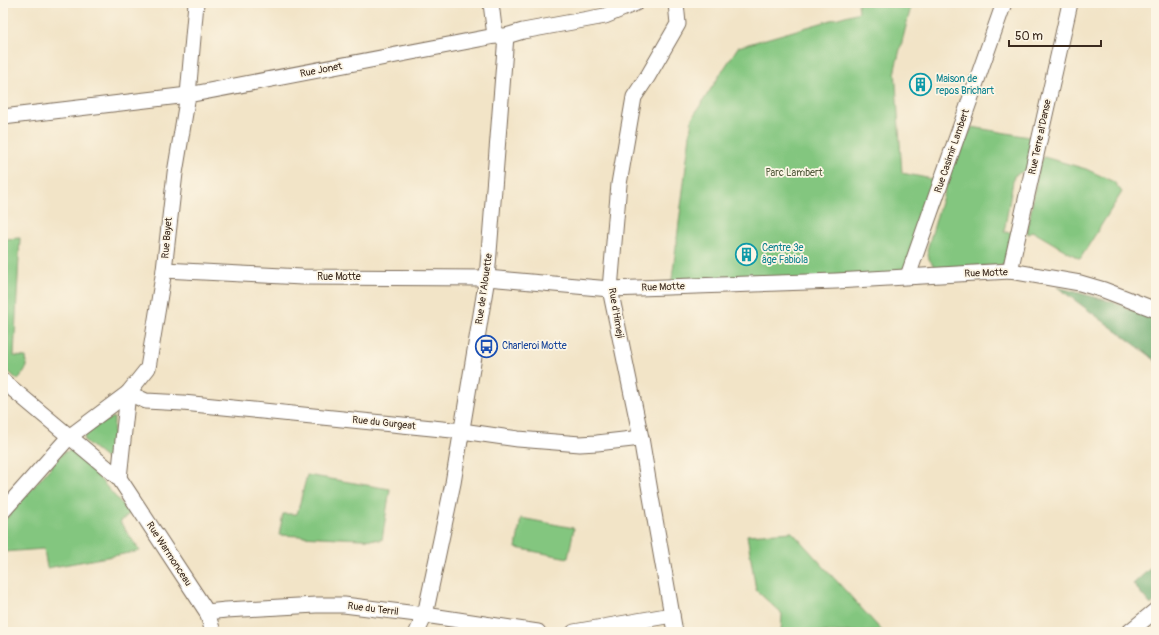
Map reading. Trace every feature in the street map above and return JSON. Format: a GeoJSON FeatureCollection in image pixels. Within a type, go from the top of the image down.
{"type":"FeatureCollection","features":[{"type":"Feature","properties":{"kind":"street","name":"Rue Bayet"},"geometry":{"type":"LineString","coordinates":[[3,511],[69,437],[128,393],[148,368],[164,270],[175,173],[188,95],[196,3]]}},
{"type":"Feature","properties":{"kind":"street","name":"Rue de l'Alouette"},"geometry":{"type":"LineString","coordinates":[[417,632],[425,615],[453,483],[487,278],[501,36],[491,3]]}},
{"type":"Feature","properties":{"kind":"street","name":"Rue Jonet"},"geometry":{"type":"LineString","coordinates":[[3,118],[188,95],[522,31],[599,18],[614,8],[636,3]]}},
{"type":"Feature","properties":{"kind":"street","name":"Rue d'Himeji"},"geometry":{"type":"LineString","coordinates":[[675,632],[650,497],[641,438],[610,289],[619,184],[634,97],[678,24],[676,3]]}},
{"type":"Feature","properties":{"kind":"street","name":"Rue Casimir Lambert"},"geometry":{"type":"LineString","coordinates":[[908,276],[1004,3]]}},
{"type":"Feature","properties":{"kind":"street","name":"Rue Terre al'Danse"},"geometry":{"type":"LineString","coordinates":[[1010,271],[1070,3]]}},
{"type":"Feature","properties":{"kind":"street","name":"Rue Motte"},"geometry":{"type":"LineString","coordinates":[[164,270],[302,277],[487,278],[610,289],[726,286],[1010,271],[1080,283],[1104,290],[1156,310]]}},
{"type":"Feature","properties":{"kind":"street","name":"Rue Warmonceau"},"geometry":{"type":"LineString","coordinates":[[3,381],[119,478],[207,612],[214,632]]}},
{"type":"Feature","properties":{"kind":"street","name":"Rue du Gurgeat"},"geometry":{"type":"LineString","coordinates":[[128,393],[146,400],[462,431],[518,440],[580,444],[641,438]]}},
{"type":"Feature","properties":{"kind":"street"},"geometry":{"type":"LineString","coordinates":[[119,478],[128,393]]}},
{"type":"Feature","properties":{"kind":"street","name":"Rue du Terril"},"geometry":{"type":"LineString","coordinates":[[207,612],[344,605],[425,615],[538,632]]}},
{"type":"Feature","properties":{"kind":"street"},"geometry":{"type":"LineString","coordinates":[[1129,632],[1156,610]]}},
{"type":"Feature","properties":{"kind":"street"},"geometry":{"type":"LineString","coordinates":[[574,632],[672,615]]}},
{"type":"Feature","properties":{"kind":"green space","name":"Parc Lambert"},"geometry":{"type":"Polygon","coordinates":[[[858,3],[912,3],[895,69],[902,173],[942,181],[908,276],[671,287],[692,118],[738,47],[859,12],[858,3]]]}},
{"type":"Feature","properties":{"kind":"green space"},"geometry":{"type":"Polygon","coordinates":[[[972,127],[1029,137],[1040,136],[1029,168],[1014,176],[1004,232],[1015,233],[1007,265],[935,268],[929,259],[927,250],[950,172],[972,127]]]}},
{"type":"Feature","properties":{"kind":"green space"},"geometry":{"type":"Polygon","coordinates":[[[1044,157],[1086,169],[1114,182],[1122,192],[1080,259],[1032,231],[1029,234],[1027,233],[1039,165],[1044,157]]]}},
{"type":"Feature","properties":{"kind":"green space"},"geometry":{"type":"Polygon","coordinates":[[[20,238],[14,356],[26,357],[27,367],[18,380],[3,367],[3,239],[20,238]]]}},
{"type":"Feature","properties":{"kind":"green space"},"geometry":{"type":"Polygon","coordinates":[[[1057,287],[1113,302],[1156,320],[1156,362],[1149,355],[1057,287]]]}},
{"type":"Feature","properties":{"kind":"green space"},"geometry":{"type":"Polygon","coordinates":[[[114,417],[113,459],[108,460],[85,441],[84,437],[95,427],[114,417]]]}},
{"type":"Feature","properties":{"kind":"green space"},"geometry":{"type":"Polygon","coordinates":[[[74,450],[130,513],[120,522],[140,551],[47,568],[44,549],[3,552],[3,522],[64,452],[74,450]]]}},
{"type":"Feature","properties":{"kind":"green space"},"geometry":{"type":"Polygon","coordinates":[[[307,475],[390,489],[382,540],[279,535],[283,514],[297,514],[307,475]]]}},
{"type":"Feature","properties":{"kind":"green space"},"geometry":{"type":"Polygon","coordinates":[[[521,518],[574,528],[568,558],[516,548],[521,518]]]}},
{"type":"Feature","properties":{"kind":"green space"},"geometry":{"type":"Polygon","coordinates":[[[792,532],[883,632],[781,632],[782,614],[756,590],[747,535],[792,532]]]}},
{"type":"Feature","properties":{"kind":"green space"},"geometry":{"type":"Polygon","coordinates":[[[1156,563],[1156,600],[1151,605],[1133,584],[1156,563]]]}},
{"type":"Feature","properties":{"kind":"place","name":"Maison de repos Brichart"},"geometry":{"type":"Point","coordinates":[921,85]}},
{"type":"Feature","properties":{"kind":"place","name":"Centre 3e âge Fabiola"},"geometry":{"type":"Point","coordinates":[747,254]}},
{"type":"Feature","properties":{"kind":"place","name":"Charleroi Motte"},"geometry":{"type":"Point","coordinates":[486,346]}}]}
